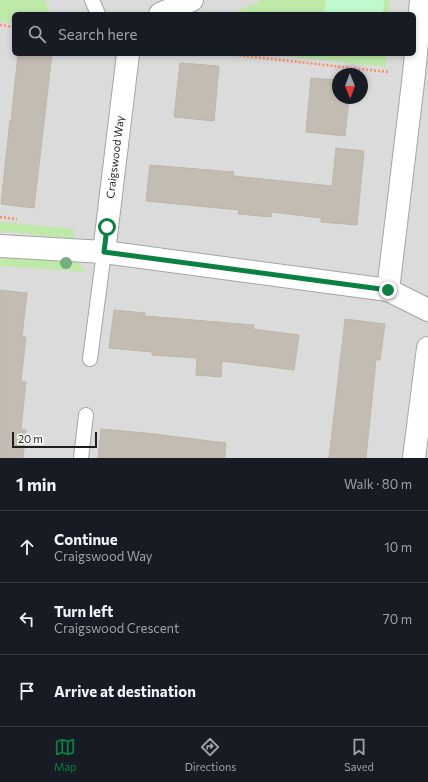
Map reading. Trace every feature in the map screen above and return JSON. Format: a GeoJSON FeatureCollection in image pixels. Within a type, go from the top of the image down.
{"type":"FeatureCollection","features":[{"type":"Feature","properties":{"kind":"street"},"geometry":{"type":"LineString","coordinates":[[165,12],[192,0]]}},
{"type":"Feature","properties":{"kind":"street"},"geometry":{"type":"LineString","coordinates":[[388,290],[423,4]]}},
{"type":"Feature","properties":{"kind":"street","name":"Craigswood Way"},"geometry":{"type":"LineString","coordinates":[[104,252],[128,56]]}},
{"type":"Feature","properties":{"kind":"street"},"geometry":{"type":"LineString","coordinates":[[0,246],[104,252],[388,290],[428,310]]}},
{"type":"Feature","properties":{"kind":"street"},"geometry":{"type":"LineString","coordinates":[[414,458],[428,348]]}},
{"type":"Feature","properties":{"kind":"lane"},"geometry":{"type":"LineString","coordinates":[[92,0],[97,12]]}},
{"type":"Feature","properties":{"kind":"lane"},"geometry":{"type":"LineString","coordinates":[[90,359],[104,252]]}},
{"type":"Feature","properties":{"kind":"lane"},"geometry":{"type":"LineString","coordinates":[[81,458],[86,415]]}},
{"type":"Feature","properties":{"kind":"path"},"geometry":{"type":"LineString","coordinates":[[0,25],[12,27]]}},
{"type":"Feature","properties":{"kind":"path"},"geometry":{"type":"LineString","coordinates":[[246,56],[414,74]]}},
{"type":"Feature","properties":{"kind":"shaded area"},"geometry":{"type":"Polygon","coordinates":[[[45,0],[428,0],[428,458],[0,458],[0,21],[12,23],[12,56],[416,56],[416,12],[50,12],[45,0]]]}},
{"type":"Feature","properties":{"kind":"green space"},"geometry":{"type":"Polygon","coordinates":[[[0,0],[45,0],[50,12],[12,12],[12,23],[0,21],[0,0]]]}},
{"type":"Feature","properties":{"kind":"green space"},"geometry":{"type":"Polygon","coordinates":[[[259,0],[390,0],[389,12],[234,12],[259,2],[259,0]]]}},
{"type":"Feature","properties":{"kind":"green space"},"geometry":{"type":"Polygon","coordinates":[[[326,0],[384,0],[383,12],[324,12],[326,0]]]}},
{"type":"Feature","properties":{"kind":"green space"},"geometry":{"type":"Polygon","coordinates":[[[283,56],[386,56],[386,67],[283,56]]]}},
{"type":"Feature","properties":{"kind":"green space"},"geometry":{"type":"Polygon","coordinates":[[[0,222],[74,229],[74,239],[0,231],[0,222]]]}},
{"type":"Feature","properties":{"kind":"green space"},"geometry":{"type":"Polygon","coordinates":[[[0,256],[77,261],[85,272],[0,266],[0,256]]]}},
{"type":"Feature","properties":{"kind":"building"},"geometry":{"type":"Polygon","coordinates":[[[18,56],[52,56],[34,208],[1,204],[10,120],[11,121],[18,56]]]}},
{"type":"Feature","properties":{"kind":"building"},"geometry":{"type":"Polygon","coordinates":[[[180,63],[219,66],[214,121],[174,117],[180,63]]]}},
{"type":"Feature","properties":{"kind":"building"},"geometry":{"type":"Polygon","coordinates":[[[311,78],[332,80],[332,104],[348,104],[345,136],[306,132],[311,78]]]}},
{"type":"Feature","properties":{"kind":"building"},"geometry":{"type":"Polygon","coordinates":[[[336,148],[364,151],[357,225],[321,222],[321,218],[271,212],[271,217],[238,214],[239,210],[146,201],[150,165],[234,172],[233,176],[332,186],[336,148]]]}},
{"type":"Feature","properties":{"kind":"building"},"geometry":{"type":"Polygon","coordinates":[[[0,290],[27,293],[22,337],[26,337],[21,381],[26,382],[21,429],[26,430],[23,458],[0,458],[0,290]]]}},
{"type":"Feature","properties":{"kind":"building"},"geometry":{"type":"Polygon","coordinates":[[[114,310],[145,313],[145,316],[254,325],[253,329],[299,335],[294,370],[222,361],[221,377],[196,375],[197,358],[152,355],[152,352],[109,348],[114,310]]]}},
{"type":"Feature","properties":{"kind":"building"},"geometry":{"type":"Polygon","coordinates":[[[345,319],[385,324],[380,360],[376,360],[366,458],[329,458],[345,319]]]}},
{"type":"Feature","properties":{"kind":"building"},"geometry":{"type":"Polygon","coordinates":[[[101,429],[226,443],[225,458],[98,458],[101,429]]]}},
{"type":"Feature","properties":{"kind":"route"},"geometry":{"type":"LineString","coordinates":[[107,227],[104,252],[388,290]]}}]}
